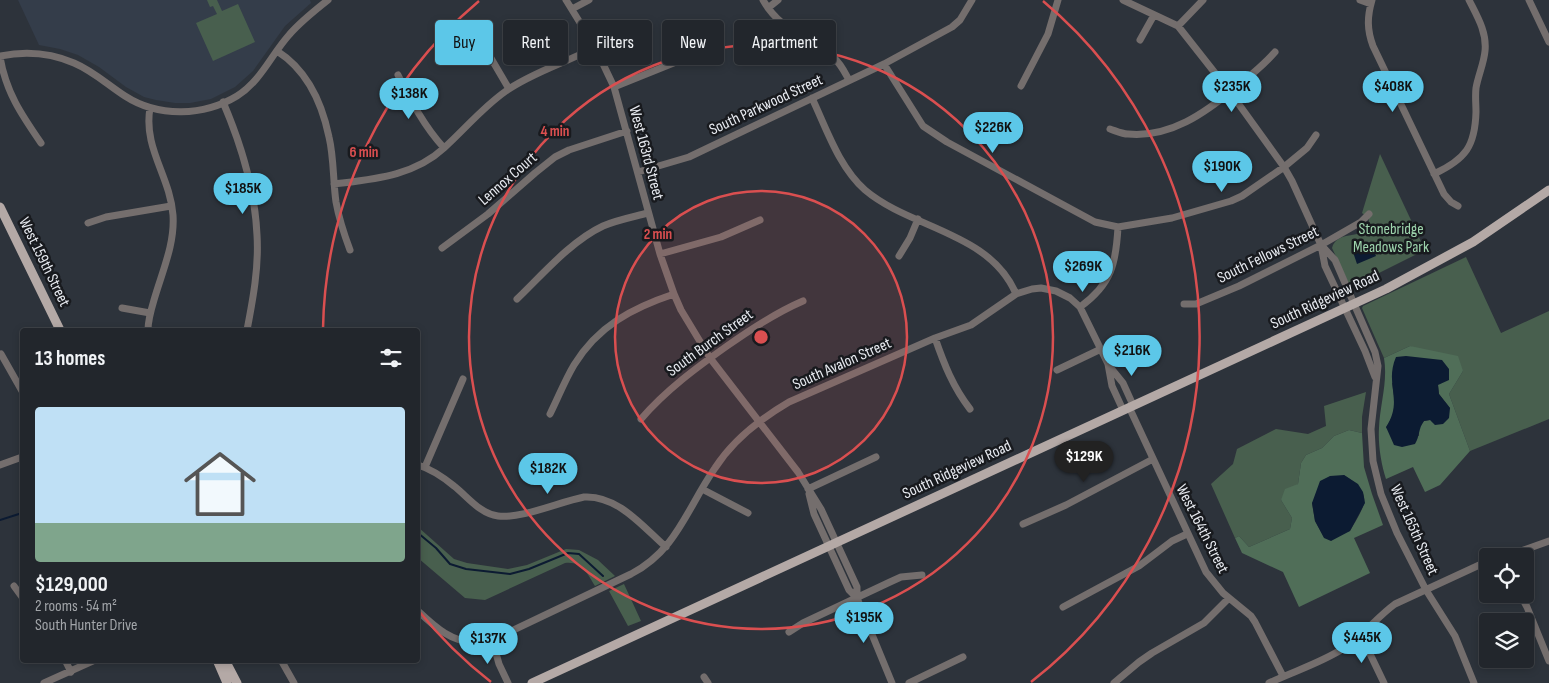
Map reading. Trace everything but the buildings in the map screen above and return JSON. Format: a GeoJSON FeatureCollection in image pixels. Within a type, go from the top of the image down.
{"type":"FeatureCollection","features":[{"type":"Feature","properties":{"kind":"main road","name":"South Ridgeview Road"},"geometry":{"type":"LineString","coordinates":[[532,683],[1386,289],[1473,242],[1549,190]]}},
{"type":"Feature","properties":{"kind":"main road","name":"West 159th Street"},"geometry":{"type":"LineString","coordinates":[[0,206],[59,328]]}},
{"type":"Feature","properties":{"kind":"main road"},"geometry":{"type":"LineString","coordinates":[[218,663],[227,683]]}},
{"type":"Feature","properties":{"kind":"main road"},"geometry":{"type":"LineString","coordinates":[[227,663],[237,683]]}},
{"type":"Feature","properties":{"kind":"street"},"geometry":{"type":"LineString","coordinates":[[41,144],[11,96],[3,73],[0,56],[14,53],[31,53],[65,59],[88,70],[135,102],[150,108],[172,112],[192,112],[210,108],[236,96],[251,84],[288,36],[304,19],[328,0]]}},
{"type":"Feature","properties":{"kind":"street","name":"West 163rd Street"},"geometry":{"type":"LineString","coordinates":[[566,0],[579,20]]}},
{"type":"Feature","properties":{"kind":"street"},"geometry":{"type":"LineString","coordinates":[[572,9],[589,0]]}},
{"type":"Feature","properties":{"kind":"street"},"geometry":{"type":"LineString","coordinates":[[763,0],[774,17],[783,25],[824,49],[835,58],[849,80]]}},
{"type":"Feature","properties":{"kind":"street"},"geometry":{"type":"LineString","coordinates":[[768,8],[778,0]]}},
{"type":"Feature","properties":{"kind":"street","name":"South Parkwood Street"},"geometry":{"type":"LineString","coordinates":[[638,172],[689,156],[884,64],[952,27],[960,20],[972,0]]}},
{"type":"Feature","properties":{"kind":"street"},"geometry":{"type":"LineString","coordinates":[[1021,86],[1048,34],[1058,0]]}},
{"type":"Feature","properties":{"kind":"street","name":"West 165th Street"},"geometry":{"type":"LineString","coordinates":[[1123,0],[1178,26],[1230,92],[1284,167],[1321,245],[1325,266],[1376,378]]}},
{"type":"Feature","properties":{"kind":"street"},"geometry":{"type":"LineString","coordinates":[[1178,26],[1203,0]]}},
{"type":"Feature","properties":{"kind":"street"},"geometry":{"type":"LineString","coordinates":[[1360,0],[1372,2],[1368,33],[1373,46],[1444,194],[1451,202],[1458,206]]}},
{"type":"Feature","properties":{"kind":"street"},"geometry":{"type":"LineString","coordinates":[[1434,174],[1461,159],[1473,141],[1476,91],[1485,52],[1485,40],[1483,29],[1469,0]]}},
{"type":"Feature","properties":{"kind":"street"},"geometry":{"type":"LineString","coordinates":[[1529,0],[1549,42]]}},
{"type":"Feature","properties":{"kind":"street"},"geometry":{"type":"LineString","coordinates":[[1140,40],[1154,15]]}},
{"type":"Feature","properties":{"kind":"street"},"geometry":{"type":"LineString","coordinates":[[277,51],[291,60],[313,90],[330,138],[340,224],[350,250]]}},
{"type":"Feature","properties":{"kind":"street"},"geometry":{"type":"LineString","coordinates":[[1110,129],[1127,134],[1148,134],[1193,119],[1215,105],[1266,63],[1275,52]]}},
{"type":"Feature","properties":{"kind":"street"},"geometry":{"type":"LineString","coordinates":[[334,184],[381,178],[405,172],[425,162],[444,148],[470,121],[509,89],[530,77],[578,56]]}},
{"type":"Feature","properties":{"kind":"street"},"geometry":{"type":"LineString","coordinates":[[493,62],[509,89]]}},
{"type":"Feature","properties":{"kind":"street"},"geometry":{"type":"LineString","coordinates":[[884,64],[923,126],[947,142],[1095,222],[1118,226],[1172,218],[1242,196],[1284,167],[1307,148],[1316,135]]}},
{"type":"Feature","properties":{"kind":"street","name":"West 163rd Street"},"geometry":{"type":"LineString","coordinates":[[604,65],[614,87],[648,214],[674,294],[710,358],[787,456],[821,509],[833,545],[857,587],[857,598],[892,683]]}},
{"type":"Feature","properties":{"kind":"street"},"geometry":{"type":"LineString","coordinates":[[614,87],[669,65]]}},
{"type":"Feature","properties":{"kind":"street"},"geometry":{"type":"LineString","coordinates":[[398,75],[414,108],[444,148]]}},
{"type":"Feature","properties":{"kind":"street"},"geometry":{"type":"LineString","coordinates":[[812,98],[842,162],[857,181],[884,203],[963,241],[995,263],[1009,279],[1016,294],[1032,289],[1049,289],[1070,298],[1080,306],[1099,290],[1111,271],[1116,259],[1118,226]]}},
{"type":"Feature","properties":{"kind":"street"},"geometry":{"type":"LineString","coordinates":[[223,102],[236,134],[250,184],[257,235],[255,288],[247,328]]}},
{"type":"Feature","properties":{"kind":"street"},"geometry":{"type":"LineString","coordinates":[[148,328],[150,313],[172,242],[173,222],[167,187],[150,138],[148,128],[150,108]]}},
{"type":"Feature","properties":{"kind":"street","name":"Lennox Court"},"geometry":{"type":"LineString","coordinates":[[442,248],[493,210],[555,157],[569,150],[627,130]]}},
{"type":"Feature","properties":{"kind":"street"},"geometry":{"type":"LineString","coordinates":[[88,223],[106,217],[171,206]]}},
{"type":"Feature","properties":{"kind":"street"},"geometry":{"type":"LineString","coordinates":[[517,299],[561,257],[594,231],[618,221],[648,214]]}},
{"type":"Feature","properties":{"kind":"street","name":"South Fellows Street"},"geometry":{"type":"LineString","coordinates":[[1184,304],[1196,304],[1239,286],[1321,245],[1361,222],[1369,214]]}},
{"type":"Feature","properties":{"kind":"street"},"geometry":{"type":"LineString","coordinates":[[899,256],[910,238],[918,219]]}},
{"type":"Feature","properties":{"kind":"street"},"geometry":{"type":"LineString","coordinates":[[660,254],[721,237],[760,220]]}},
{"type":"Feature","properties":{"kind":"street","name":"West 165th Street"},"geometry":{"type":"LineString","coordinates":[[1321,245],[1335,260],[1375,352],[1378,366],[1371,429],[1373,461],[1381,494],[1397,534],[1426,590],[1455,636],[1474,683]]}},
{"type":"Feature","properties":{"kind":"street"},"geometry":{"type":"LineString","coordinates":[[550,414],[574,366],[589,345],[610,324],[651,302],[674,294]]}},
{"type":"Feature","properties":{"kind":"street","name":"South Avalon Street"},"geometry":{"type":"LineString","coordinates":[[420,613],[452,639],[466,643],[480,642],[497,638],[631,574],[655,558],[666,547],[678,531],[715,468],[734,443],[760,422],[789,402],[935,338],[971,325],[1016,294]]}},
{"type":"Feature","properties":{"kind":"street","name":"South Burch Street"},"geometry":{"type":"LineString","coordinates":[[641,419],[666,392],[710,358],[780,310],[802,301]]}},
{"type":"Feature","properties":{"kind":"street","name":"West 164th Street"},"geometry":{"type":"LineString","coordinates":[[1080,306],[1108,364],[1123,383],[1128,407]]}},
{"type":"Feature","properties":{"kind":"street"},"geometry":{"type":"LineString","coordinates":[[122,308],[150,313]]}},
{"type":"Feature","properties":{"kind":"street"},"geometry":{"type":"LineString","coordinates":[[935,338],[952,382],[958,394],[970,409]]}},
{"type":"Feature","properties":{"kind":"street"},"geometry":{"type":"LineString","coordinates":[[1057,370],[1100,349]]}},
{"type":"Feature","properties":{"kind":"street"},"geometry":{"type":"LineString","coordinates":[[1,354],[20,387]]}},
{"type":"Feature","properties":{"kind":"street","name":"West 164th Street"},"geometry":{"type":"LineString","coordinates":[[1108,364],[1112,386],[1128,407],[1206,572],[1229,598],[1251,616],[1283,676]]}},
{"type":"Feature","properties":{"kind":"street"},"geometry":{"type":"LineString","coordinates":[[463,380],[421,466],[452,484],[483,510],[494,516],[512,516],[584,497],[608,501],[623,510],[666,547]]}},
{"type":"Feature","properties":{"kind":"street"},"geometry":{"type":"LineString","coordinates":[[808,489],[876,457]]}},
{"type":"Feature","properties":{"kind":"street"},"geometry":{"type":"LineString","coordinates":[[0,465],[20,458]]}},
{"type":"Feature","properties":{"kind":"street"},"geometry":{"type":"LineString","coordinates":[[1023,524],[1066,505],[1153,459]]}},
{"type":"Feature","properties":{"kind":"street"},"geometry":{"type":"LineString","coordinates":[[702,489],[748,514]]}},
{"type":"Feature","properties":{"kind":"street"},"geometry":{"type":"LineString","coordinates":[[1063,607],[1139,566],[1172,541],[1187,534]]}},
{"type":"Feature","properties":{"kind":"street"},"geometry":{"type":"LineString","coordinates":[[1529,548],[1549,541]]}},
{"type":"Feature","properties":{"kind":"street"},"geometry":{"type":"LineString","coordinates":[[1269,683],[1344,648],[1361,635],[1382,613],[1395,604],[1479,565]]}},
{"type":"Feature","properties":{"kind":"street"},"geometry":{"type":"LineString","coordinates":[[789,632],[803,623],[902,577],[922,575]]}},
{"type":"Feature","properties":{"kind":"street"},"geometry":{"type":"LineString","coordinates":[[14,586],[20,594]]}},
{"type":"Feature","properties":{"kind":"street"},"geometry":{"type":"LineString","coordinates":[[1114,683],[1139,662],[1204,623],[1229,598]]}},
{"type":"Feature","properties":{"kind":"street"},"geometry":{"type":"LineString","coordinates":[[1525,603],[1549,661]]}},
{"type":"Feature","properties":{"kind":"street"},"geometry":{"type":"LineString","coordinates":[[1361,635],[1384,683]]}},
{"type":"Feature","properties":{"kind":"street"},"geometry":{"type":"LineString","coordinates":[[492,639],[499,664],[508,683]]}},
{"type":"Feature","properties":{"kind":"street"},"geometry":{"type":"LineString","coordinates":[[909,683],[963,656]]}},
{"type":"Feature","properties":{"kind":"street"},"geometry":{"type":"LineString","coordinates":[[66,663],[71,672]]}},
{"type":"Feature","properties":{"kind":"street"},"geometry":{"type":"LineString","coordinates":[[44,683],[89,663]]}},
{"type":"Feature","properties":{"kind":"street"},"geometry":{"type":"LineString","coordinates":[[283,663],[294,683]]}},
{"type":"Feature","properties":{"kind":"shaded area"},"geometry":{"type":"Polygon","coordinates":[[[18,0],[310,0],[311,3],[285,26],[253,71],[235,87],[211,99],[190,103],[175,103],[144,97],[78,55],[39,45],[18,0]]]}},
{"type":"Feature","properties":{"kind":"green space"},"geometry":{"type":"Polygon","coordinates":[[[207,0],[217,0],[222,11],[238,4],[255,42],[213,61],[196,23],[217,14],[213,6],[210,7],[207,0]]]}},
{"type":"Feature","properties":{"kind":"green space","name":"Stonebridge Meadows Park"},"geometry":{"type":"Polygon","coordinates":[[[1380,154],[1425,250],[1350,286],[1332,248],[1338,239],[1368,230],[1369,219],[1362,213],[1380,154]]]}},
{"type":"Feature","properties":{"kind":"green space"},"geometry":{"type":"Polygon","coordinates":[[[1466,257],[1501,333],[1549,311],[1549,419],[1470,451],[1449,394],[1463,371],[1410,346],[1384,358],[1362,308],[1466,257]]]}},
{"type":"Feature","properties":{"kind":"green space"},"geometry":{"type":"Polygon","coordinates":[[[1410,346],[1458,356],[1463,371],[1449,394],[1470,451],[1440,485],[1425,492],[1413,467],[1386,479],[1380,454],[1379,434],[1385,376],[1384,358],[1410,346]],[[1392,383],[1394,411],[1386,428],[1419,436],[1419,428],[1424,421],[1430,420],[1450,408],[1439,394],[1438,385],[1392,383]]]}},
{"type":"Feature","properties":{"kind":"green space"},"geometry":{"type":"Polygon","coordinates":[[[1366,392],[1362,417],[1362,433],[1349,430],[1334,436],[1322,448],[1306,455],[1301,463],[1298,484],[1281,500],[1292,518],[1290,529],[1249,547],[1239,536],[1235,538],[1211,484],[1233,464],[1237,449],[1276,429],[1308,434],[1326,426],[1324,406],[1366,392]]]}},
{"type":"Feature","properties":{"kind":"green space"},"geometry":{"type":"Polygon","coordinates":[[[1349,430],[1362,433],[1364,467],[1383,525],[1354,538],[1370,573],[1299,607],[1283,572],[1242,553],[1235,538],[1239,536],[1249,547],[1290,529],[1292,518],[1281,500],[1285,489],[1298,484],[1301,463],[1306,455],[1322,448],[1334,436],[1349,430]],[[1344,475],[1312,503],[1315,521],[1324,537],[1350,531],[1360,513],[1364,500],[1363,494],[1354,482],[1344,475]]]}},
{"type":"Feature","properties":{"kind":"green space"},"geometry":{"type":"Polygon","coordinates":[[[420,529],[454,559],[467,563],[508,569],[527,565],[566,549],[579,550],[598,560],[615,576],[595,586],[580,566],[565,563],[485,600],[465,598],[420,560],[420,529]]]}},
{"type":"Feature","properties":{"kind":"green space"},"geometry":{"type":"Polygon","coordinates":[[[624,584],[641,621],[628,626],[609,591],[624,584]]]}},
{"type":"Feature","properties":{"kind":"water"},"geometry":{"type":"Polygon","coordinates":[[[1371,244],[1376,256],[1357,264],[1352,249],[1371,244]]]}},
{"type":"Feature","properties":{"kind":"water"},"geometry":{"type":"Polygon","coordinates":[[[1406,356],[1442,360],[1449,369],[1449,380],[1438,385],[1439,394],[1450,408],[1449,418],[1443,424],[1435,425],[1430,420],[1424,421],[1415,444],[1402,447],[1394,445],[1386,427],[1393,409],[1393,367],[1396,357],[1406,356]]]}},
{"type":"Feature","properties":{"kind":"water"},"geometry":{"type":"Polygon","coordinates":[[[1344,475],[1358,484],[1363,492],[1365,503],[1350,531],[1331,541],[1324,538],[1315,521],[1312,503],[1320,481],[1330,476],[1344,475]]]}},
{"type":"Feature","properties":{"kind":"waterway"},"geometry":{"type":"LineString","coordinates":[[0,520],[20,514]]}},
{"type":"Feature","properties":{"kind":"waterway"},"geometry":{"type":"LineString","coordinates":[[420,535],[436,548],[450,564],[466,569],[510,574],[529,569],[568,553],[579,554],[603,576]]}}]}
